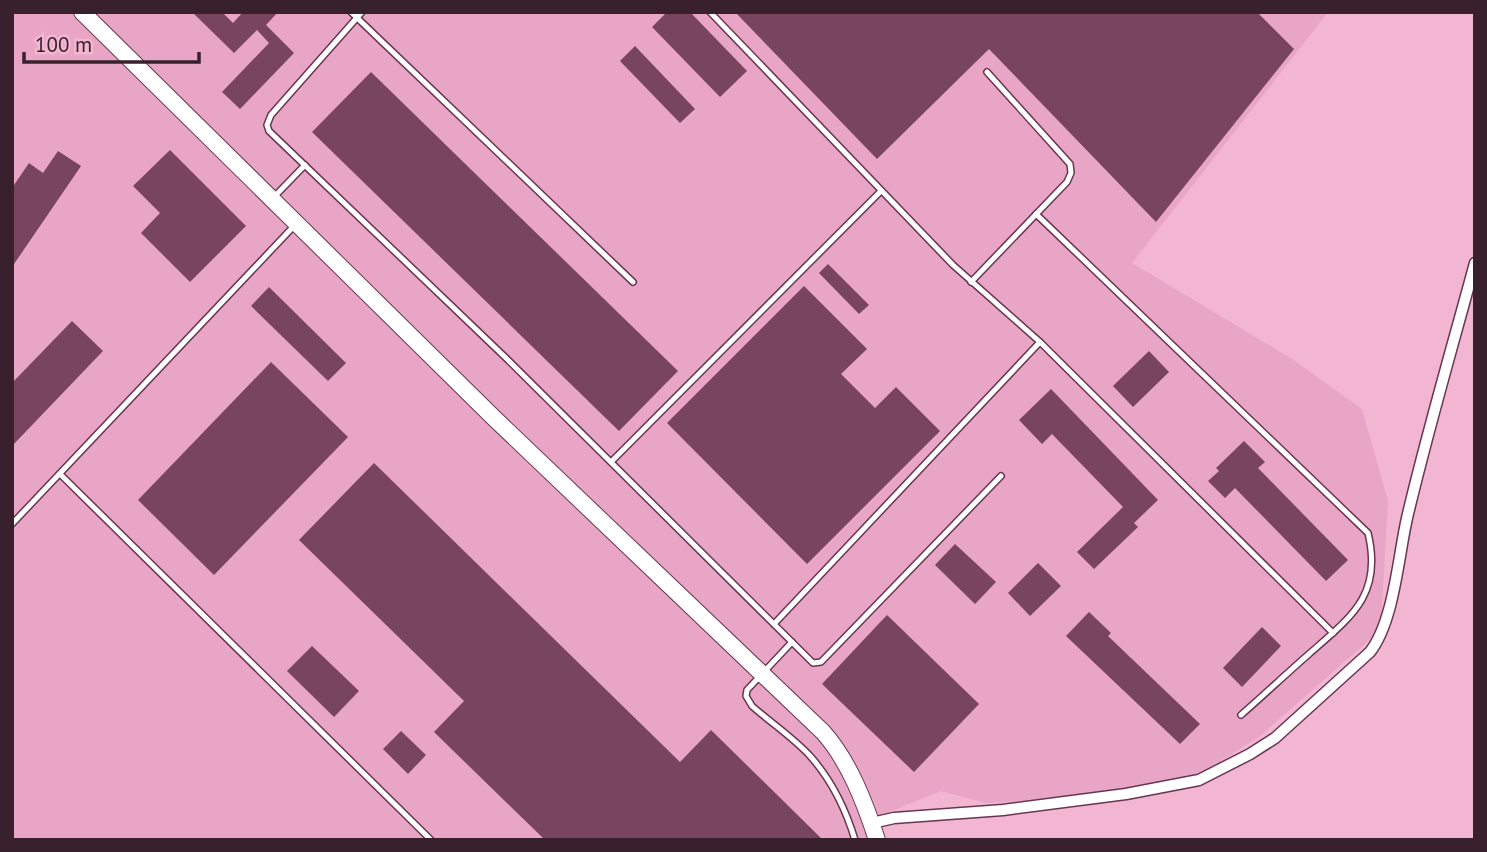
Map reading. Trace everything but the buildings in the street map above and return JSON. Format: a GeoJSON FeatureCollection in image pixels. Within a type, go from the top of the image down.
{"type":"FeatureCollection","features":[{"type":"Feature","properties":{"kind":"street"},"geometry":{"type":"LineString","coordinates":[[82,12],[503,428],[830,739],[848,770],[877,840]]}},
{"type":"Feature","properties":{"kind":"street"},"geometry":{"type":"LineString","coordinates":[[872,823],[894,818],[1003,810],[1126,794],[1199,779],[1250,754],[1275,738],[1370,652],[1379,641],[1387,617],[1407,519],[1475,263]]}},
{"type":"Feature","properties":{"kind":"lane"},"geometry":{"type":"LineString","coordinates":[[351,12],[633,282]]}},
{"type":"Feature","properties":{"kind":"lane"},"geometry":{"type":"LineString","coordinates":[[362,12],[271,115],[267,125],[269,131],[611,462],[813,663],[821,662],[1002,476]]}},
{"type":"Feature","properties":{"kind":"lane"},"geometry":{"type":"LineString","coordinates":[[710,12],[971,282],[1040,342],[1333,633]]}},
{"type":"Feature","properties":{"kind":"lane"},"geometry":{"type":"LineString","coordinates":[[971,282],[1067,183],[1071,173],[1070,164],[987,72]]}},
{"type":"Feature","properties":{"kind":"lane"},"geometry":{"type":"LineString","coordinates":[[271,200],[305,165]]}},
{"type":"Feature","properties":{"kind":"lane"},"geometry":{"type":"LineString","coordinates":[[611,462],[881,191]]}},
{"type":"Feature","properties":{"kind":"lane"},"geometry":{"type":"LineString","coordinates":[[1036,214],[1368,533],[1373,567],[1368,586],[1352,616],[1241,715]]}},
{"type":"Feature","properties":{"kind":"lane"},"geometry":{"type":"LineString","coordinates":[[12,524],[296,224]]}},
{"type":"Feature","properties":{"kind":"lane"},"geometry":{"type":"LineString","coordinates":[[774,624],[1040,342]]}},
{"type":"Feature","properties":{"kind":"lane"},"geometry":{"type":"LineString","coordinates":[[60,474],[431,840]]}},
{"type":"Feature","properties":{"kind":"lane"},"geometry":{"type":"LineString","coordinates":[[792,642],[747,690],[746,696],[752,706],[811,757],[835,791],[848,817],[855,840]]}},
{"type":"Feature","properties":{"kind":"shaded area"},"geometry":{"type":"Polygon","coordinates":[[[12,12],[1328,12],[1132,263],[1292,359],[1362,409],[1388,501],[1381,622],[1374,636],[1259,737],[1198,775],[1085,796],[1030,801],[986,803],[941,791],[865,822],[870,840],[12,840],[12,12]]]}}]}
